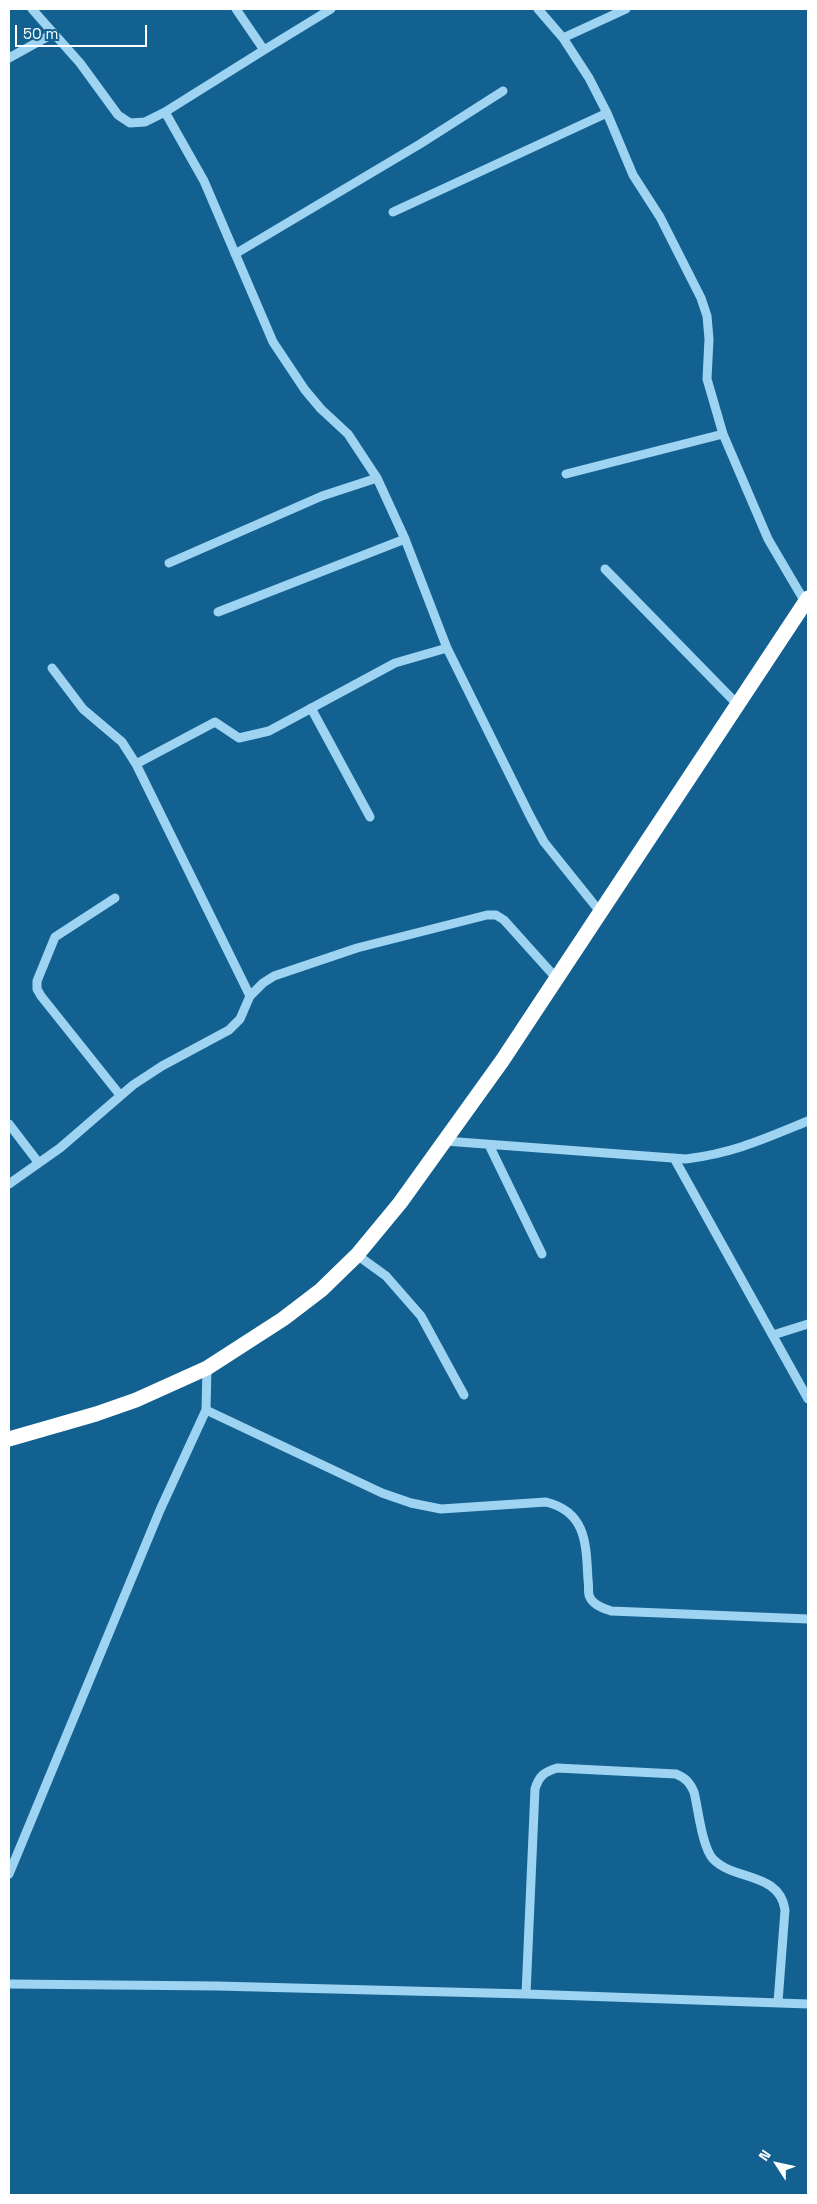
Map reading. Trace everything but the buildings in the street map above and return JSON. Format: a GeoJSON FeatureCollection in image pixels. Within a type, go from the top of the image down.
{"type":"FeatureCollection","features":[{"type":"Feature","properties":{"kind":"highway"},"geometry":{"type":"LineString","coordinates":[[9,1439],[104,1412],[136,1400],[207,1368],[283,1319],[321,1290],[357,1255],[400,1203],[558,979],[807,600]]}},
{"type":"Feature","properties":{"kind":"street"},"geometry":{"type":"LineString","coordinates":[[32,9],[54,33],[118,115],[130,123],[145,122],[165,112],[331,9]]}},
{"type":"Feature","properties":{"kind":"street"},"geometry":{"type":"LineString","coordinates":[[236,9],[264,50]]}},
{"type":"Feature","properties":{"kind":"street"},"geometry":{"type":"LineString","coordinates":[[538,9],[579,60],[607,113],[633,174],[660,217],[701,298],[709,339],[707,379],[723,434],[768,539],[807,600]]}},
{"type":"Feature","properties":{"kind":"street"},"geometry":{"type":"LineString","coordinates":[[563,38],[626,9]]}},
{"type":"Feature","properties":{"kind":"street"},"geometry":{"type":"LineString","coordinates":[[9,58],[54,33]]}},
{"type":"Feature","properties":{"kind":"street"},"geometry":{"type":"LineString","coordinates":[[235,254],[420,144],[503,91]]}},
{"type":"Feature","properties":{"kind":"street"},"geometry":{"type":"LineString","coordinates":[[165,112],[204,181],[273,342],[286,363],[316,402],[348,434],[378,478],[405,539],[447,648],[544,842],[601,913]]}},
{"type":"Feature","properties":{"kind":"street"},"geometry":{"type":"LineString","coordinates":[[394,212],[607,113]]}},
{"type":"Feature","properties":{"kind":"street"},"geometry":{"type":"LineString","coordinates":[[566,474],[723,434]]}},
{"type":"Feature","properties":{"kind":"street"},"geometry":{"type":"LineString","coordinates":[[169,563],[322,496],[378,478]]}},
{"type":"Feature","properties":{"kind":"street"},"geometry":{"type":"LineString","coordinates":[[218,612],[405,539]]}},
{"type":"Feature","properties":{"kind":"street"},"geometry":{"type":"LineString","coordinates":[[605,569],[738,705]]}},
{"type":"Feature","properties":{"kind":"street"},"geometry":{"type":"LineString","coordinates":[[136,764],[215,722],[239,738],[269,731],[395,663],[447,648]]}},
{"type":"Feature","properties":{"kind":"street"},"geometry":{"type":"LineString","coordinates":[[52,668],[90,716],[122,742],[136,764],[250,996]]}},
{"type":"Feature","properties":{"kind":"street"},"geometry":{"type":"LineString","coordinates":[[311,708],[370,817]]}},
{"type":"Feature","properties":{"kind":"street"},"geometry":{"type":"LineString","coordinates":[[115,898],[55,937],[38,981],[37,989],[120,1095]]}},
{"type":"Feature","properties":{"kind":"street"},"geometry":{"type":"LineString","coordinates":[[9,1184],[60,1148],[120,1095],[162,1066],[229,1030],[240,1019],[250,996],[263,983],[274,976],[357,948],[487,915],[496,915],[504,920],[558,979]]}},
{"type":"Feature","properties":{"kind":"street"},"geometry":{"type":"LineString","coordinates":[[445,1141],[686,1159],[717,1155],[742,1148],[808,1121]]}},
{"type":"Feature","properties":{"kind":"street"},"geometry":{"type":"LineString","coordinates":[[9,1124],[38,1162]]}},
{"type":"Feature","properties":{"kind":"street"},"geometry":{"type":"LineString","coordinates":[[488,1145],[542,1254]]}},
{"type":"Feature","properties":{"kind":"street"},"geometry":{"type":"LineString","coordinates":[[674,1158],[808,1399]]}},
{"type":"Feature","properties":{"kind":"street"},"geometry":{"type":"LineString","coordinates":[[357,1255],[386,1276],[421,1316],[464,1395]]}},
{"type":"Feature","properties":{"kind":"street"},"geometry":{"type":"LineString","coordinates":[[773,1336],[808,1324]]}},
{"type":"Feature","properties":{"kind":"street"},"geometry":{"type":"LineString","coordinates":[[9,1874],[160,1510],[206,1410],[207,1368]]}},
{"type":"Feature","properties":{"kind":"street"},"geometry":{"type":"LineString","coordinates":[[206,1410],[382,1492],[411,1503],[441,1509],[546,1502],[560,1506],[570,1512],[585,1537],[589,1596],[597,1606],[611,1611],[808,1619]]}},
{"type":"Feature","properties":{"kind":"street"},"geometry":{"type":"LineString","coordinates":[[526,1994],[535,1789],[538,1780],[545,1772],[557,1768],[676,1774],[684,1777],[694,1792],[707,1848],[713,1858],[728,1867],[770,1885],[778,1891],[783,1900],[778,2002]]}},
{"type":"Feature","properties":{"kind":"street"},"geometry":{"type":"LineString","coordinates":[[9,1984],[217,1986],[808,2004]]}}]}
